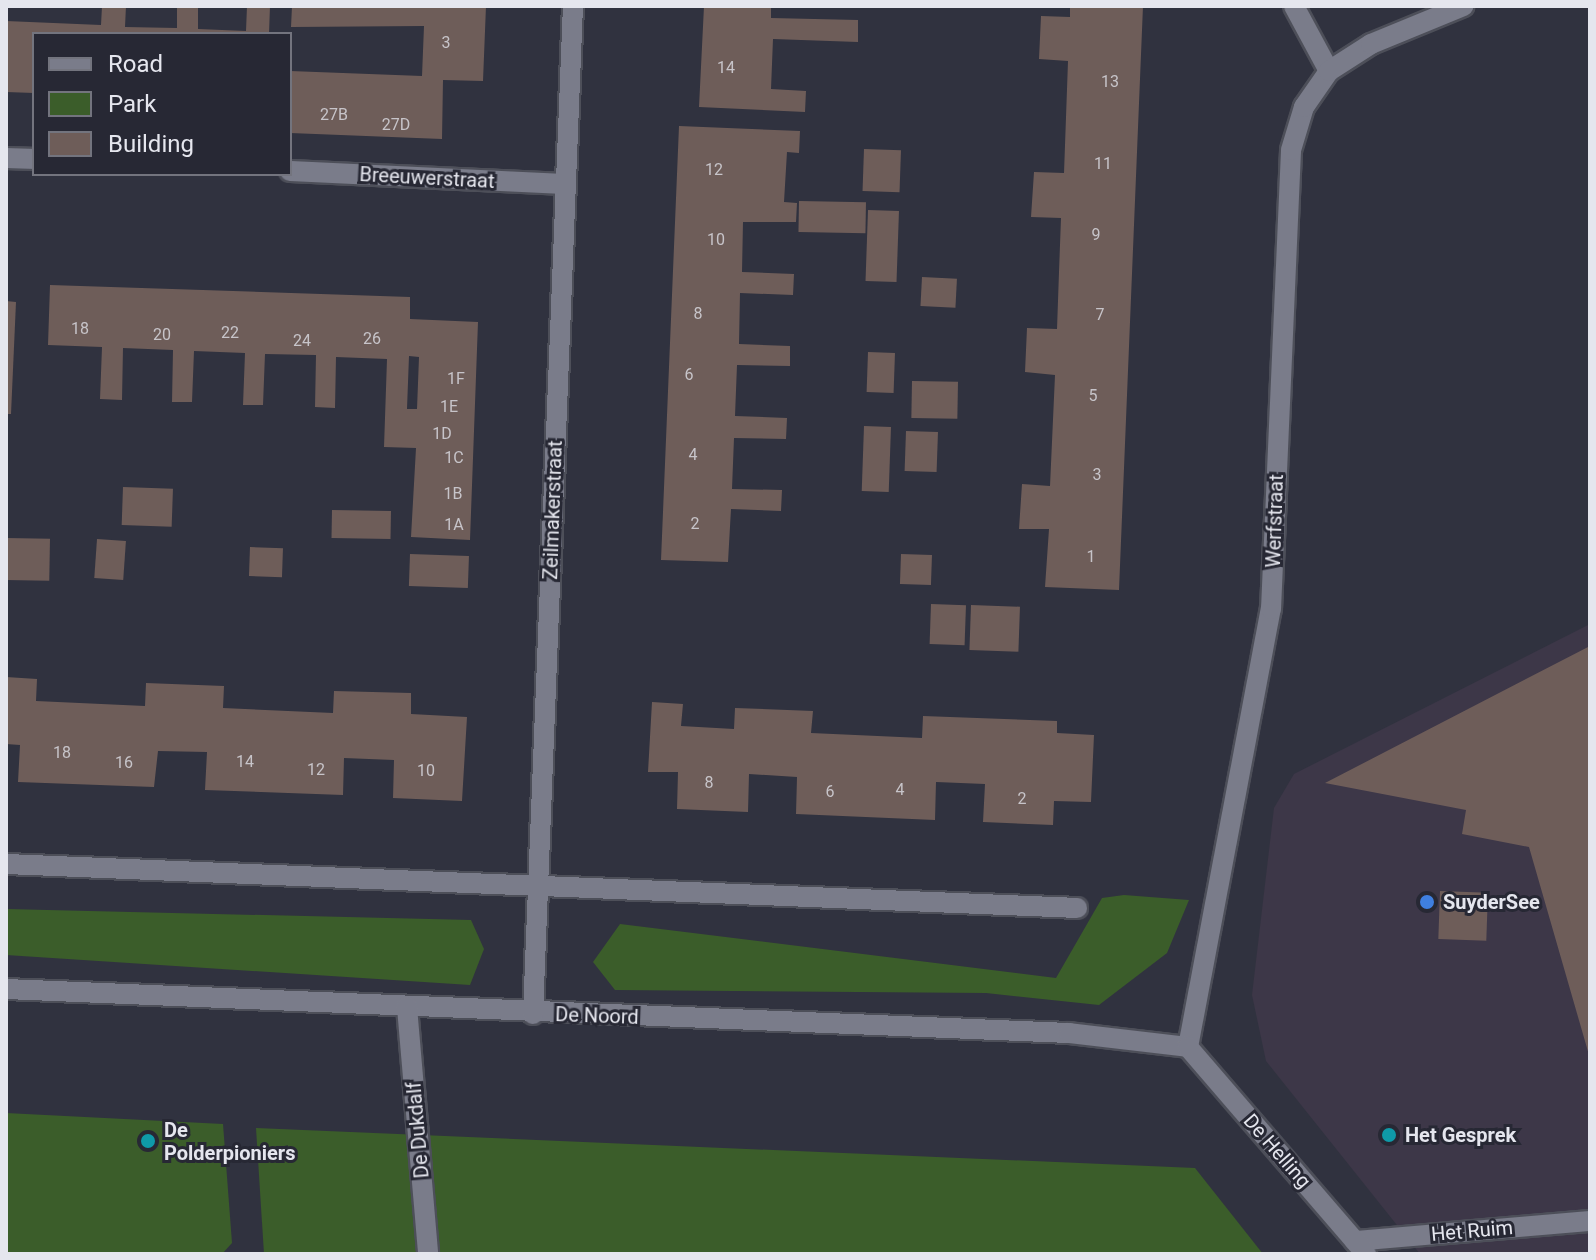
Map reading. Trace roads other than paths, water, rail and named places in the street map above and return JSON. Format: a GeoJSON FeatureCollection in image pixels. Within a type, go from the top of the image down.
{"type":"FeatureCollection","features":[{"type":"Feature","properties":{"kind":"street","name":"Zeilmakerstraat"},"geometry":{"type":"LineString","coordinates":[[533,1014],[573,6]]}},
{"type":"Feature","properties":{"kind":"street"},"geometry":{"type":"LineString","coordinates":[[1294,6],[1329,71],[1371,44],[1463,6]]}},
{"type":"Feature","properties":{"kind":"street","name":"Werfstraat"},"geometry":{"type":"LineString","coordinates":[[1188,1047],[1271,609],[1291,150],[1304,107],[1329,71]]}},
{"type":"Feature","properties":{"kind":"street"},"geometry":{"type":"LineString","coordinates":[[6,158],[32,159]]}},
{"type":"Feature","properties":{"kind":"street","name":"Breeuwerstraat"},"geometry":{"type":"LineString","coordinates":[[292,171],[565,184]]}},
{"type":"Feature","properties":{"kind":"street"},"geometry":{"type":"LineString","coordinates":[[6,864],[1077,908]]}},
{"type":"Feature","properties":{"kind":"street","name":"De Noord"},"geometry":{"type":"LineString","coordinates":[[6,989],[533,1014],[1069,1033],[1188,1047]]}},
{"type":"Feature","properties":{"kind":"street","name":"De Dukdalf"},"geometry":{"type":"LineString","coordinates":[[407,1007],[428,1254]]}},
{"type":"Feature","properties":{"kind":"street","name":"De Helling"},"geometry":{"type":"LineString","coordinates":[[1188,1047],[1360,1247]]}},
{"type":"Feature","properties":{"kind":"street","name":"Het Ruim"},"geometry":{"type":"LineString","coordinates":[[1360,1247],[1590,1221]]}},
{"type":"Feature","properties":{"kind":"place","name":"SuyderSee"},"geometry":{"type":"Point","coordinates":[1427,902]}},
{"type":"Feature","properties":{"kind":"place","name":"Het Gesprek"},"geometry":{"type":"Point","coordinates":[1389,1135]}},
{"type":"Feature","properties":{"kind":"place","name":"De Polderpioniers"},"geometry":{"type":"Point","coordinates":[148,1141]}}]}
